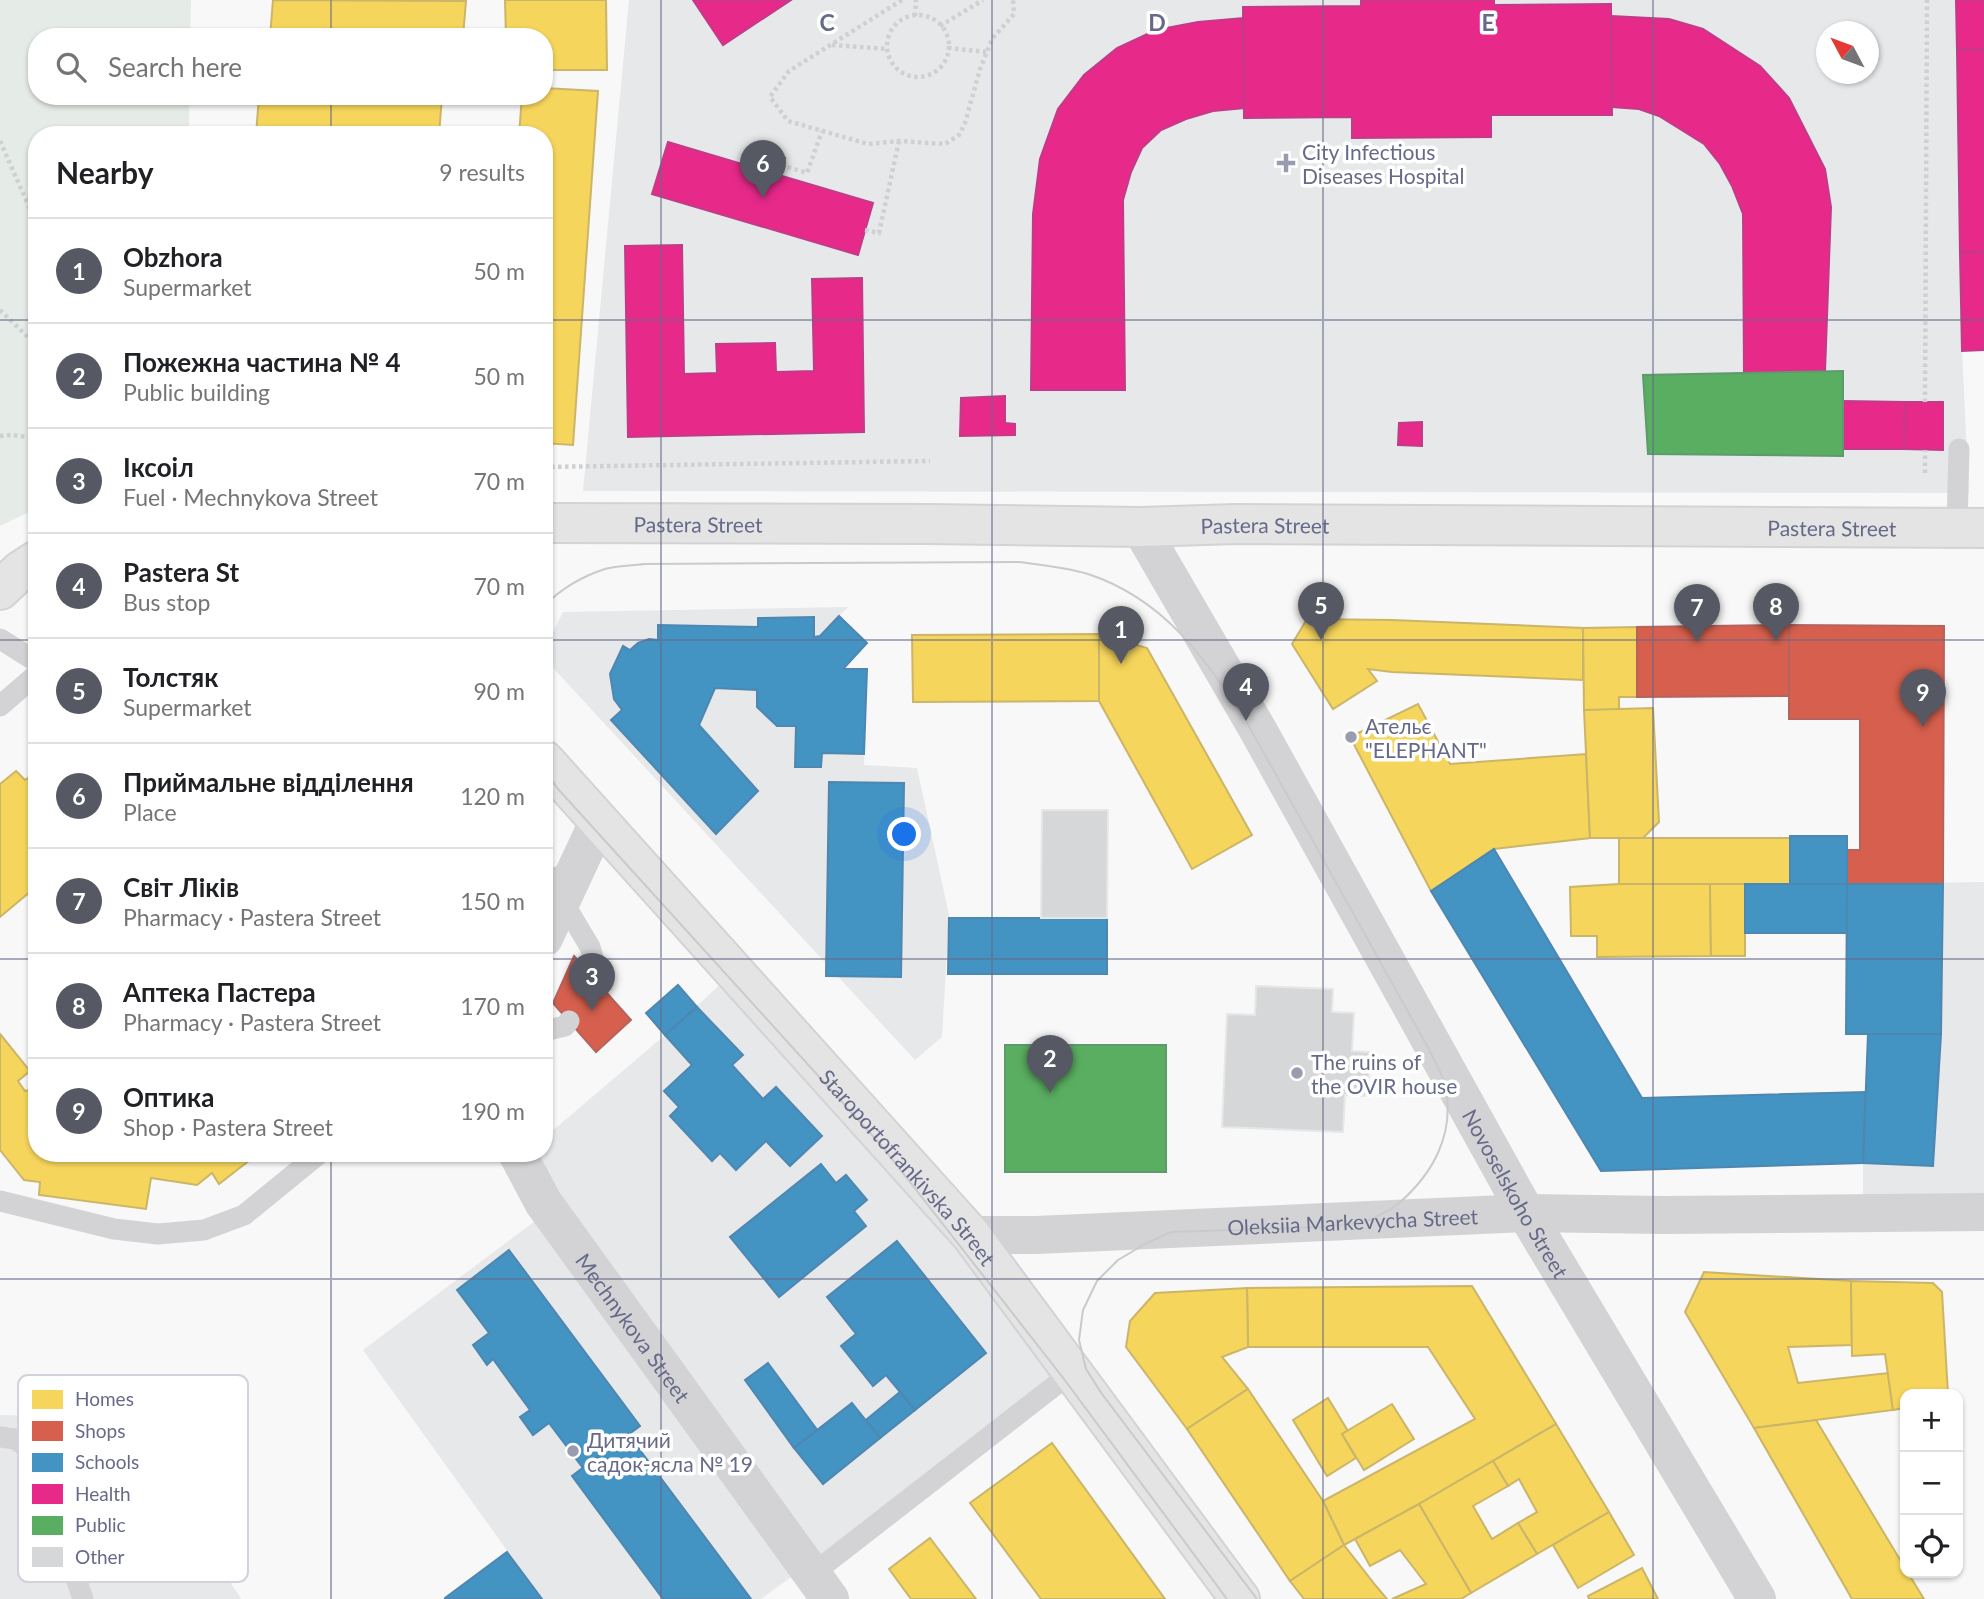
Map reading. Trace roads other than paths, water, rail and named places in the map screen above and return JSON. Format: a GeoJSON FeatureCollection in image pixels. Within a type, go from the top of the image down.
{"type":"FeatureCollection","features":[{"type":"Feature","properties":{"kind":"street","name":"Pastera Street"},"geometry":{"type":"LineString","coordinates":[[553,523],[1140,527],[1236,524],[1971,527]]}},
{"type":"Feature","properties":{"kind":"street","name":"Novoselskoho Street"},"geometry":{"type":"LineString","coordinates":[[1140,527],[1258,730],[1526,1213],[1757,1599]]}},
{"type":"Feature","properties":{"kind":"street"},"geometry":{"type":"LineString","coordinates":[[0,590],[28,565]]}},
{"type":"Feature","properties":{"kind":"street","name":"Staroportofrankivska Street"},"geometry":{"type":"LineString","coordinates":[[553,770],[971,1235],[1240,1599]]}},
{"type":"Feature","properties":{"kind":"street"},"geometry":{"type":"LineString","coordinates":[[553,908],[561,881],[600,820]]}},
{"type":"Feature","properties":{"kind":"street","name":"Mechnykova Street"},"geometry":{"type":"LineString","coordinates":[[522,1162],[543,1202],[820,1587]]}},
{"type":"Feature","properties":{"kind":"street","name":"Oleksiia Markevycha Street"},"geometry":{"type":"LineString","coordinates":[[971,1235],[1050,1234],[1526,1213],[1677,1215],[1984,1212]]}},
{"type":"Feature","properties":{"kind":"lane"},"geometry":{"type":"LineString","coordinates":[[1959,449],[1971,527]]}},
{"type":"Feature","properties":{"kind":"lane"},"geometry":{"type":"LineString","coordinates":[[0,639],[28,657]]}},
{"type":"Feature","properties":{"kind":"lane"},"geometry":{"type":"LineString","coordinates":[[0,706],[28,682]]}},
{"type":"Feature","properties":{"kind":"lane"},"geometry":{"type":"LineString","coordinates":[[561,881],[590,947],[595,965],[591,975]]}},
{"type":"Feature","properties":{"kind":"lane"},"geometry":{"type":"LineString","coordinates":[[553,1029],[565,1026],[569,1021]]}},
{"type":"Feature","properties":{"kind":"lane"},"geometry":{"type":"LineString","coordinates":[[0,1201],[114,1229],[158,1234],[204,1230],[244,1215],[309,1162]]}},
{"type":"Feature","properties":{"kind":"lane"},"geometry":{"type":"LineString","coordinates":[[820,1587],[1071,1373]]}},
{"type":"Feature","properties":{"kind":"lane"},"geometry":{"type":"LineString","coordinates":[[0,1437],[18,1441]]}},
{"type":"Feature","properties":{"kind":"lane"},"geometry":{"type":"LineString","coordinates":[[77,1582],[83,1599]]}},
{"type":"Feature","properties":{"kind":"tram line"},"geometry":{"type":"LineString","coordinates":[[553,598],[581,579],[605,569],[644,564],[1019,562],[1088,574],[1115,585],[1139,599],[1180,633],[1214,675],[1246,721],[1426,1044],[1443,1078],[1448,1106],[1444,1138],[1431,1167],[1410,1192],[1387,1211],[1365,1222],[1323,1227],[1171,1232],[1118,1260],[1097,1281],[1083,1310],[1079,1340],[1086,1369],[1257,1599]]}},
{"type":"Feature","properties":{"kind":"tram line"},"geometry":{"type":"LineString","coordinates":[[553,782],[881,1145],[1064,1379],[1227,1599]]}},
{"type":"Feature","properties":{"kind":"place","name":"City Infectious Diseases Hospital"},"geometry":{"type":"Point","coordinates":[1286,163]}},
{"type":"Feature","properties":{"kind":"place","name":"Приймальне відділення"},"geometry":{"type":"Point","coordinates":[763,198]}},
{"type":"Feature","properties":{"kind":"place","name":"Толстяк"},"geometry":{"type":"Point","coordinates":[1321,640]}},
{"type":"Feature","properties":{"kind":"place","name":"Аптека Пастера"},"geometry":{"type":"Point","coordinates":[1776,641]}},
{"type":"Feature","properties":{"kind":"place","name":"Світ Ліків"},"geometry":{"type":"Point","coordinates":[1697,642]}},
{"type":"Feature","properties":{"kind":"place","name":"Obzhora"},"geometry":{"type":"Point","coordinates":[1121,664]}},
{"type":"Feature","properties":{"kind":"place","name":"Pastera St"},"geometry":{"type":"Point","coordinates":[1246,721]}},
{"type":"Feature","properties":{"kind":"place","name":"Оптика"},"geometry":{"type":"Point","coordinates":[1923,727]}},
{"type":"Feature","properties":{"kind":"place","name":"Ательє \"ELEPHANT\""},"geometry":{"type":"Point","coordinates":[1351,737]}},
{"type":"Feature","properties":{"kind":"place","name":"Iксоiл"},"geometry":{"type":"Point","coordinates":[592,1011]}},
{"type":"Feature","properties":{"kind":"place","name":"The ruins of the OVIR house"},"geometry":{"type":"Point","coordinates":[1297,1073]}},
{"type":"Feature","properties":{"kind":"place","name":"Пожежна частина № 4"},"geometry":{"type":"Point","coordinates":[1050,1093]}},
{"type":"Feature","properties":{"kind":"place","name":"Дитячий садок-ясла № 19"},"geometry":{"type":"Point","coordinates":[573,1451]}}]}
